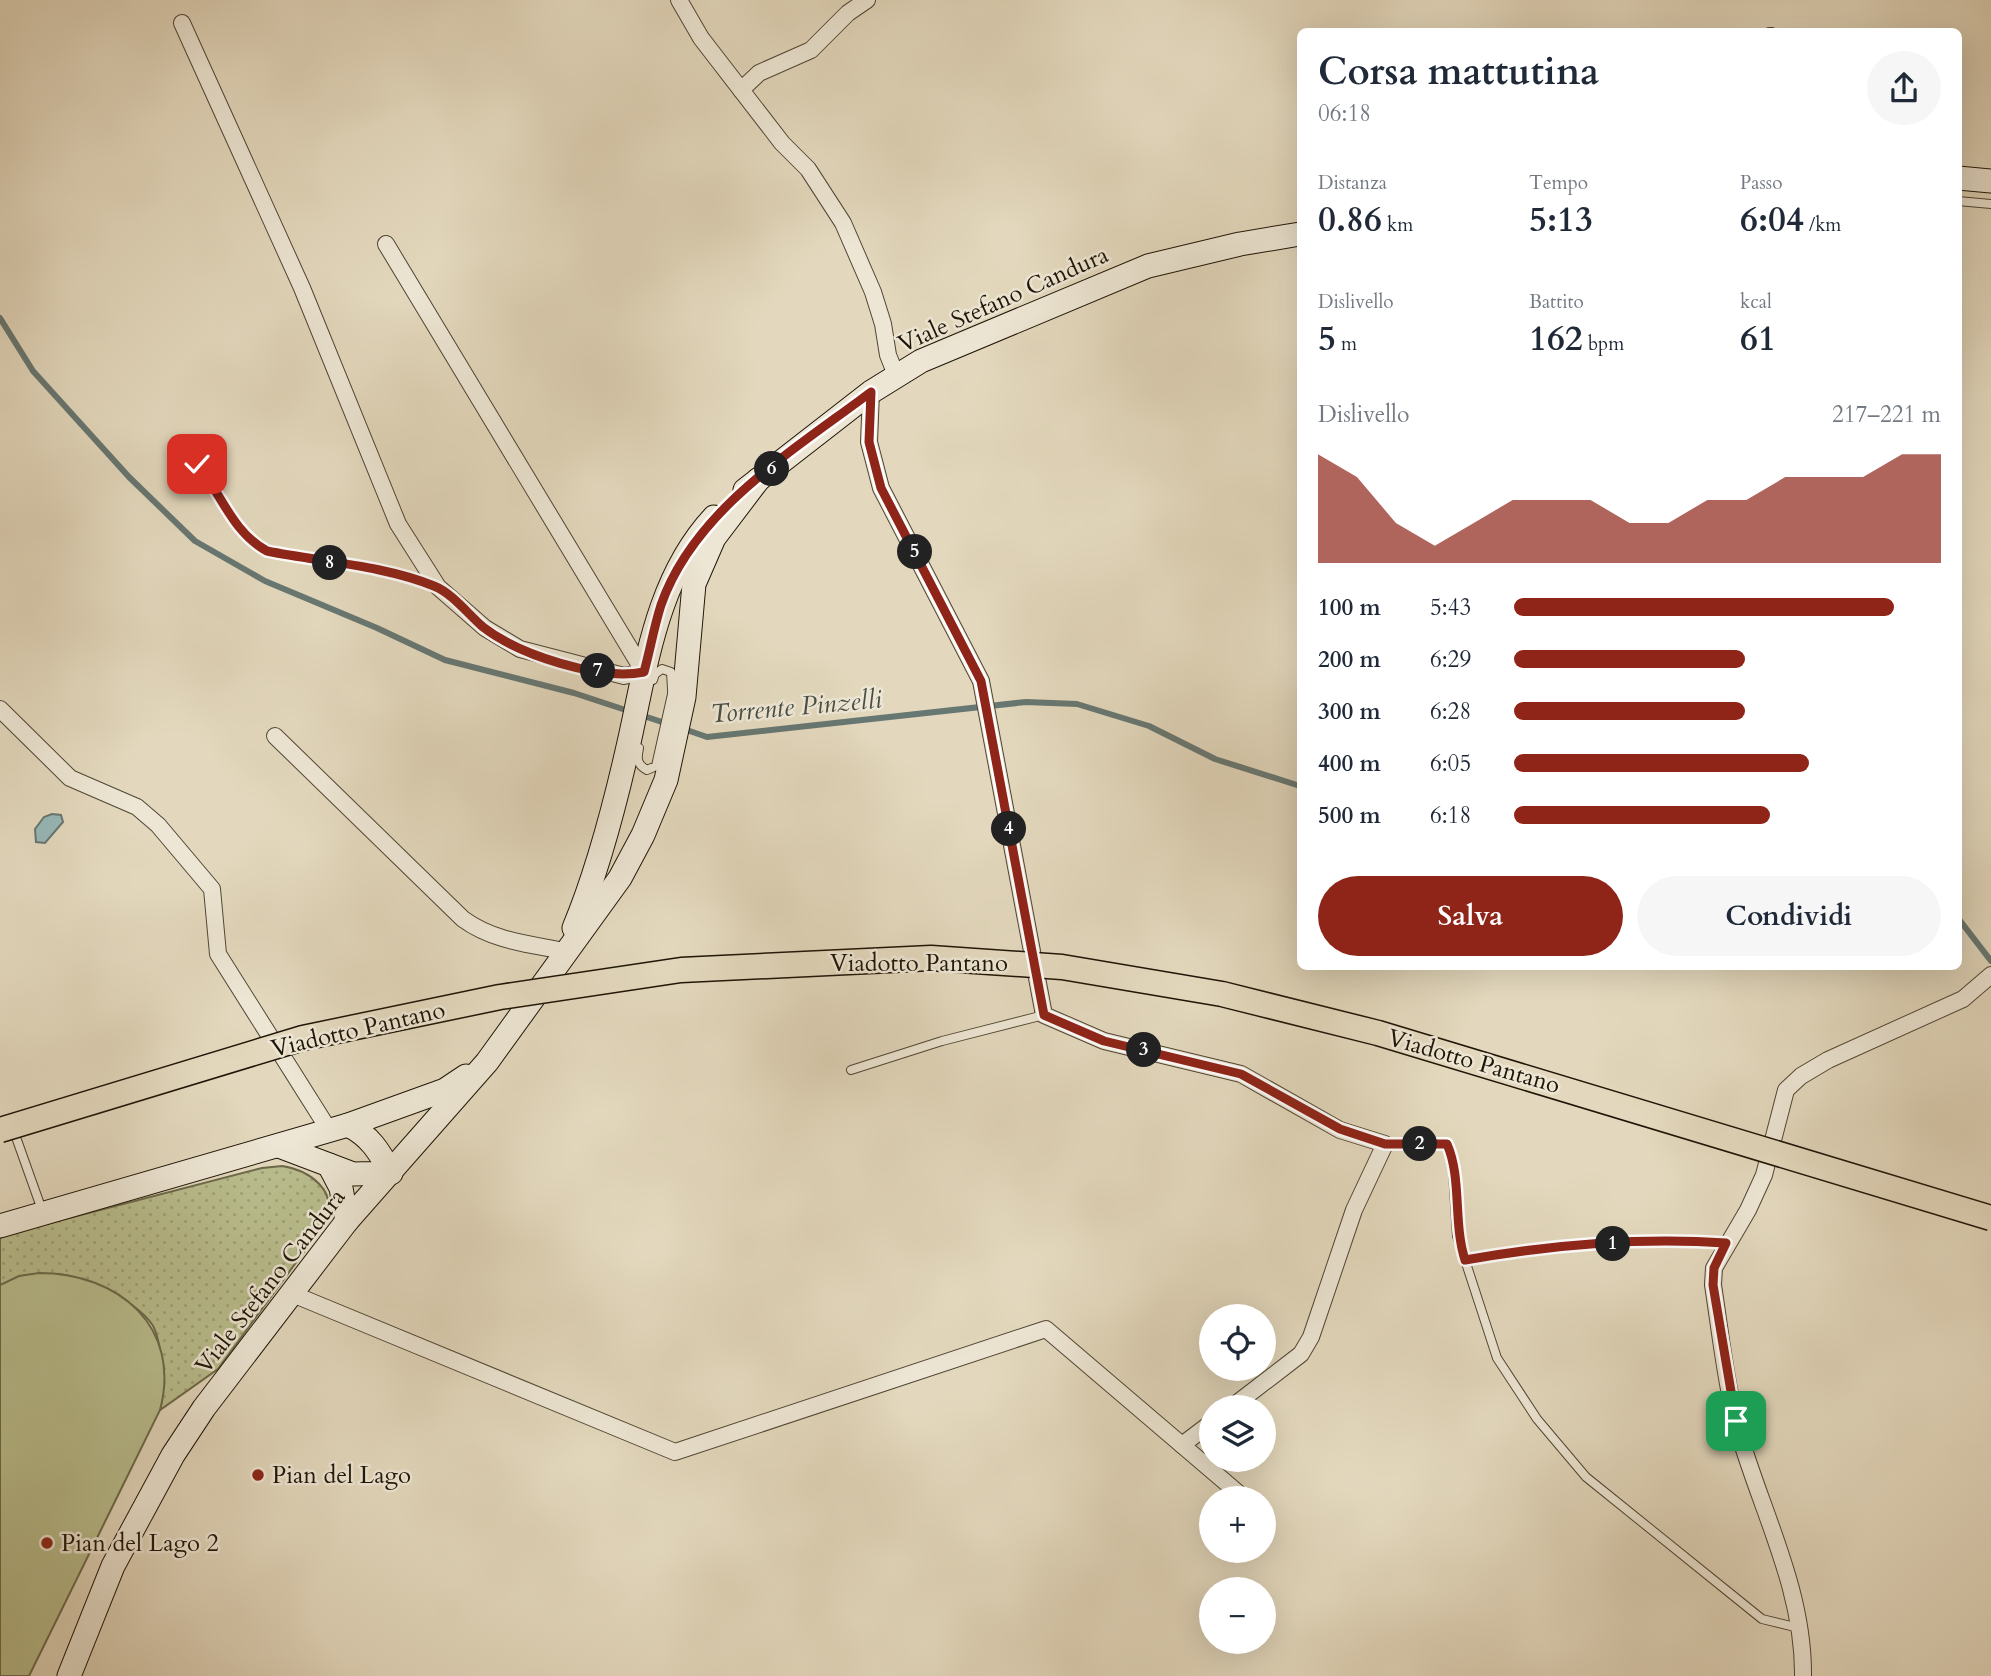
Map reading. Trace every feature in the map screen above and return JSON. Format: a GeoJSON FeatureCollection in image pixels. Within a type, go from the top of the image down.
{"type":"FeatureCollection","features":[{"type":"Feature","properties":{"kind":"main road"},"geometry":{"type":"LineString","coordinates":[[1962,178],[1991,181]]}},
{"type":"Feature","properties":{"kind":"main road","name":"Viale Stefano Candura"},"geometry":{"type":"LineString","coordinates":[[564,951],[595,869],[640,713],[661,604],[682,561],[703,530],[725,505],[871,392],[896,375],[960,343],[1148,266],[1240,244],[1297,234]]}},
{"type":"Feature","properties":{"kind":"main road","name":"Viale Stefano Candura"},"geometry":{"type":"LineString","coordinates":[[69,1676],[113,1566],[173,1455],[215,1392],[347,1221],[487,1062],[564,951],[620,878],[643,835],[666,780],[668,744],[677,703],[694,584],[714,538],[758,480]]}},
{"type":"Feature","properties":{"kind":"main road","name":"Viadotto Pantano"},"geometry":{"type":"LineString","coordinates":[[9,1135],[303,1038],[500,997],[681,970],[931,958],[1062,967],[1235,997],[1485,1064],[1991,1218]]}},
{"type":"Feature","properties":{"kind":"main road"},"geometry":{"type":"LineString","coordinates":[[0,1226],[338,1127],[445,1090],[487,1062]]}},
{"type":"Feature","properties":{"kind":"main road"},"geometry":{"type":"LineString","coordinates":[[279,1146],[353,1174],[391,1173],[377,1147],[364,1132],[338,1127]]}},
{"type":"Feature","properties":{"kind":"main road"},"geometry":{"type":"LineString","coordinates":[[329,1165],[341,1188],[347,1221]]}},
{"type":"Feature","properties":{"kind":"street"},"geometry":{"type":"LineString","coordinates":[[679,0],[701,38],[782,143],[808,169],[844,223],[873,292],[883,324],[888,355],[896,375]]}},
{"type":"Feature","properties":{"kind":"street"},"geometry":{"type":"LineString","coordinates":[[741,90],[759,73],[811,50],[848,13],[867,0]]}},
{"type":"Feature","properties":{"kind":"street"},"geometry":{"type":"LineString","coordinates":[[182,23],[302,288],[398,524],[438,587],[485,628],[520,649],[624,676],[640,713]]}},
{"type":"Feature","properties":{"kind":"street"},"geometry":{"type":"LineString","coordinates":[[386,244],[640,713]]}},
{"type":"Feature","properties":{"kind":"street"},"geometry":{"type":"LineString","coordinates":[[871,392],[869,442],[881,488],[981,681],[1044,1015],[1104,1041],[1241,1074],[1340,1129],[1385,1144],[1354,1210],[1311,1337],[1301,1354],[1248,1395]]}},
{"type":"Feature","properties":{"kind":"street"},"geometry":{"type":"LineString","coordinates":[[0,709],[70,778],[137,807],[158,825],[212,889],[218,954],[338,1127]]}},
{"type":"Feature","properties":{"kind":"street"},"geometry":{"type":"LineString","coordinates":[[275,736],[463,919],[481,932],[498,938],[564,951]]}},
{"type":"Feature","properties":{"kind":"street"},"geometry":{"type":"LineString","coordinates":[[1803,1676],[1799,1628],[1779,1547],[1736,1421],[1713,1285],[1714,1268],[1748,1209],[1774,1143],[1786,1090],[1801,1076],[1828,1060],[1963,999],[1991,975]]}},
{"type":"Feature","properties":{"kind":"street"},"geometry":{"type":"LineString","coordinates":[[289,1293],[675,1452],[1046,1329],[1230,1486]]}},
{"type":"Feature","properties":{"kind":"street"},"geometry":{"type":"LineString","coordinates":[[1182,1445],[1199,1432]]}},
{"type":"Feature","properties":{"kind":"lane"},"geometry":{"type":"LineString","coordinates":[[1962,201],[1991,204]]}},
{"type":"Feature","properties":{"kind":"lane"},"geometry":{"type":"LineString","coordinates":[[183,454],[197,464],[212,482],[236,526],[251,542],[267,551],[408,576],[438,587]]}},
{"type":"Feature","properties":{"kind":"lane"},"geometry":{"type":"LineString","coordinates":[[668,744],[656,766],[647,769],[637,760],[640,713],[654,674],[662,669],[671,672],[677,703]]}},
{"type":"Feature","properties":{"kind":"lane"},"geometry":{"type":"LineString","coordinates":[[850,1070],[942,1041],[1044,1015]]}},
{"type":"Feature","properties":{"kind":"lane"},"geometry":{"type":"LineString","coordinates":[[9,1135],[44,1214]]}},
{"type":"Feature","properties":{"kind":"lane"},"geometry":{"type":"LineString","coordinates":[[1385,1144],[1447,1144],[1452,1156],[1457,1236],[1497,1358],[1537,1419],[1586,1477],[1762,1619],[1799,1628]]}},
{"type":"Feature","properties":{"kind":"lane"},"geometry":{"type":"LineString","coordinates":[[1465,1260],[1532,1248],[1641,1243],[1726,1243]]}},
{"type":"Feature","properties":{"kind":"green space"},"geometry":{"type":"Polygon","coordinates":[[[282,1166],[302,1172],[319,1184],[328,1201],[329,1212],[325,1223],[218,1369],[160,1410],[163,1370],[160,1349],[155,1330],[139,1310],[94,1284],[64,1275],[40,1276],[0,1285],[0,1236],[262,1168],[282,1166]]]}},
{"type":"Feature","properties":{"kind":"green space","name":"Pian del Lago 2"},"geometry":{"type":"Polygon","coordinates":[[[39,1273],[68,1275],[95,1283],[118,1294],[138,1310],[152,1330],[162,1354],[164,1380],[160,1410],[29,1676],[0,1676],[0,1285],[19,1276],[39,1273]]]}},
{"type":"Feature","properties":{"kind":"water"},"geometry":{"type":"Polygon","coordinates":[[[61,815],[63,822],[45,843],[36,842],[35,829],[44,817],[61,815]]]}},
{"type":"Feature","properties":{"kind":"waterway","name":"Torrente Pinzelli"},"geometry":{"type":"LineString","coordinates":[[0,318],[33,371],[129,477],[195,541],[265,581],[445,660],[574,693],[668,724]]}},
{"type":"Feature","properties":{"kind":"waterway","name":"Torrente Pinzelli"},"geometry":{"type":"LineString","coordinates":[[681,728],[707,737],[1026,702],[1077,704],[1149,726],[1215,759],[1297,785]]}},
{"type":"Feature","properties":{"kind":"waterway","name":"Torrente Pinzelli"},"geometry":{"type":"LineString","coordinates":[[1962,923],[1991,961]]}},
{"type":"Feature","properties":{"kind":"place","name":"Pian del Lago"},"geometry":{"type":"Point","coordinates":[258,1475]}},
{"type":"Feature","properties":{"kind":"place","name":"Pian del Lago 2"},"geometry":{"type":"Point","coordinates":[47,1543]}},
{"type":"Feature","properties":{"kind":"route"},"geometry":{"type":"LineString","coordinates":[[197,464],[212,482],[236,526],[251,542],[267,551],[408,576],[438,587],[485,628],[520,649],[587,669],[624,676],[644,672],[661,604],[682,561],[703,530],[725,505],[871,392],[869,442],[881,488],[981,681],[1044,1015],[1104,1041],[1241,1074],[1340,1129],[1385,1144],[1447,1144],[1452,1156],[1457,1236],[1465,1260],[1532,1248],[1628,1243],[1726,1243],[1714,1268],[1713,1285],[1736,1421]]}}]}
